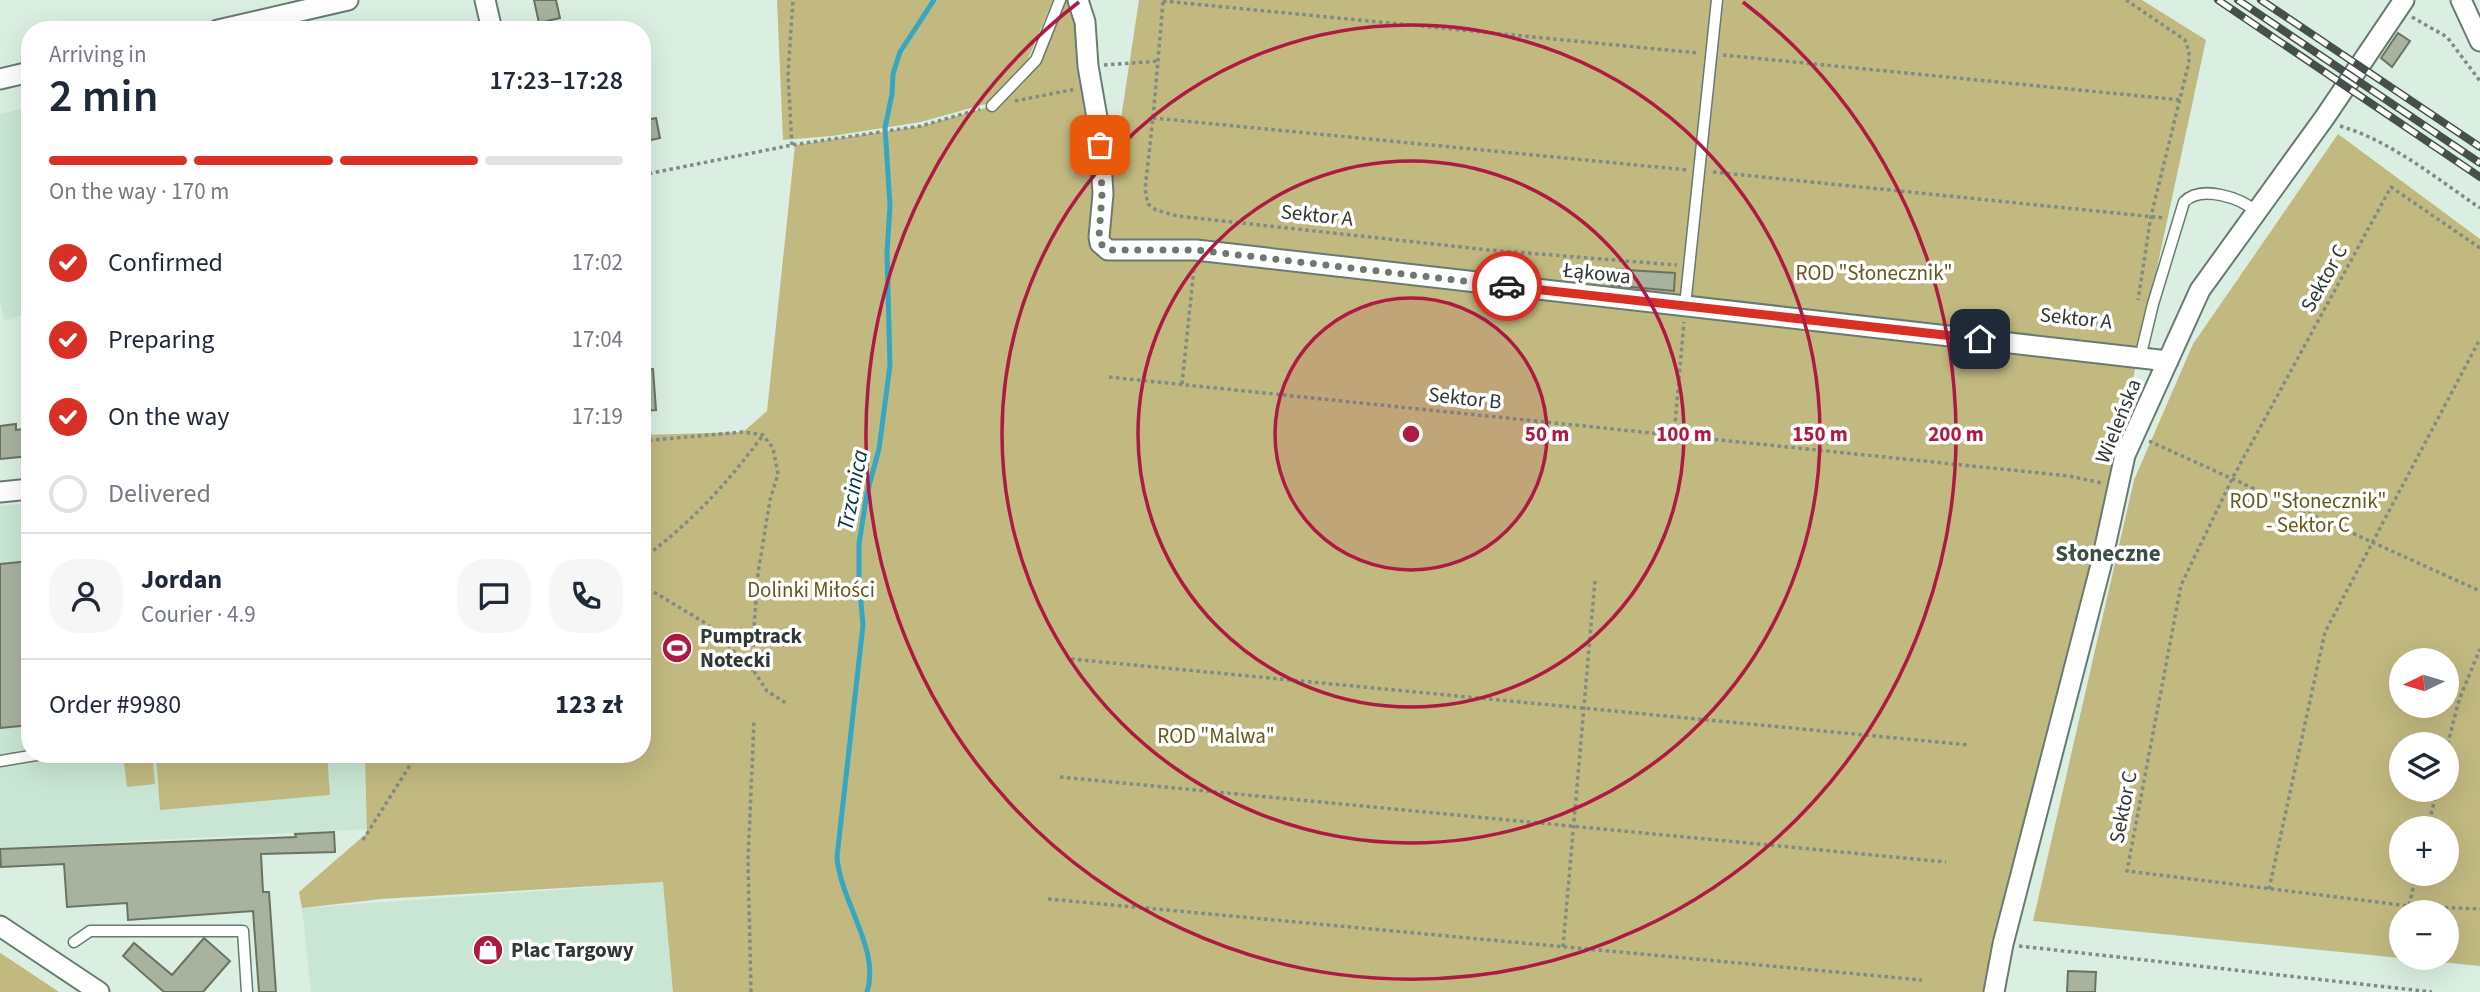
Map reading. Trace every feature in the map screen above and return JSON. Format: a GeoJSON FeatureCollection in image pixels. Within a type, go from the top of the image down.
{"type":"FeatureCollection","features":[{"type":"Feature","properties":{"kind":"street"},"geometry":{"type":"LineString","coordinates":[[257,21],[348,0]]}},
{"type":"Feature","properties":{"kind":"street"},"geometry":{"type":"LineString","coordinates":[[485,0],[490,21]]}},
{"type":"Feature","properties":{"kind":"street","name":"Łąkowa"},"geometry":{"type":"LineString","coordinates":[[1078,0],[1085,22],[1088,66],[1102,160],[1099,237],[1100,243],[1108,250],[1196,250],[2168,361]]}},
{"type":"Feature","properties":{"kind":"street"},"geometry":{"type":"LineString","coordinates":[[2461,0],[2480,41]]}},
{"type":"Feature","properties":{"kind":"street","name":"Wieleńska"},"geometry":{"type":"LineString","coordinates":[[1994,992],[2003,944],[2101,565],[2125,454],[2200,290],[2325,117],[2401,4]]}},
{"type":"Feature","properties":{"kind":"street"},"geometry":{"type":"LineString","coordinates":[[0,79],[21,74]]}},
{"type":"Feature","properties":{"kind":"street"},"geometry":{"type":"LineString","coordinates":[[0,492],[21,490]]}},
{"type":"Feature","properties":{"kind":"street"},"geometry":{"type":"LineString","coordinates":[[0,926],[99,992]]}},
{"type":"Feature","properties":{"kind":"lane"},"geometry":{"type":"LineString","coordinates":[[992,106],[1036,60],[1060,0]]}},
{"type":"Feature","properties":{"kind":"lane"},"geometry":{"type":"LineString","coordinates":[[1685,306],[1717,0]]}},
{"type":"Feature","properties":{"kind":"lane"},"geometry":{"type":"LineString","coordinates":[[2140,358],[2153,304],[2184,202],[2190,195],[2233,198],[2257,212]]}},
{"type":"Feature","properties":{"kind":"lane"},"geometry":{"type":"LineString","coordinates":[[0,761],[21,758]]}},
{"type":"Feature","properties":{"kind":"lane"},"geometry":{"type":"LineString","coordinates":[[74,942],[90,931],[243,931],[247,992]]}},
{"type":"Feature","properties":{"kind":"path"},"geometry":{"type":"LineString","coordinates":[[792,145],[788,74],[793,0]]}},
{"type":"Feature","properties":{"kind":"path","name":"Sektor A"},"geometry":{"type":"LineString","coordinates":[[2126,0],[2185,40],[2189,51],[2181,100],[2151,216],[2138,302]]}},
{"type":"Feature","properties":{"kind":"path"},"geometry":{"type":"LineString","coordinates":[[1163,1],[2181,100]]}},
{"type":"Feature","properties":{"kind":"path","name":"Sektor A"},"geometry":{"type":"LineString","coordinates":[[1163,1],[1145,189],[1148,204],[1156,210],[1177,216],[1489,250],[1689,266]]}},
{"type":"Feature","properties":{"kind":"path"},"geometry":{"type":"LineString","coordinates":[[2401,4],[2447,37],[2480,80]]}},
{"type":"Feature","properties":{"kind":"path"},"geometry":{"type":"LineString","coordinates":[[1088,66],[1158,61]]}},
{"type":"Feature","properties":{"kind":"path"},"geometry":{"type":"LineString","coordinates":[[651,173],[792,145],[921,126],[992,106],[1091,86]]}},
{"type":"Feature","properties":{"kind":"path"},"geometry":{"type":"LineString","coordinates":[[2325,117],[2332,123],[2358,131],[2395,152],[2480,208]]}},
{"type":"Feature","properties":{"kind":"path"},"geometry":{"type":"LineString","coordinates":[[1153,118],[2151,216]]}},
{"type":"Feature","properties":{"kind":"path","name":"Sektor C"},"geometry":{"type":"LineString","coordinates":[[2389,903],[2127,871],[2181,585],[2232,479],[2391,187],[2480,248]]}},
{"type":"Feature","properties":{"kind":"path"},"geometry":{"type":"LineString","coordinates":[[1182,384],[1191,288]]}},
{"type":"Feature","properties":{"kind":"path"},"geometry":{"type":"LineString","coordinates":[[1674,435],[1685,306]]}},
{"type":"Feature","properties":{"kind":"path"},"geometry":{"type":"LineString","coordinates":[[2269,888],[2325,632],[2480,340]]}},
{"type":"Feature","properties":{"kind":"path","name":"Sektor B"},"geometry":{"type":"LineString","coordinates":[[1109,376],[2069,477],[2118,486]]}},
{"type":"Feature","properties":{"kind":"path"},"geometry":{"type":"LineString","coordinates":[[651,440],[743,432],[763,435],[773,449],[778,474],[770,500],[758,573],[752,642],[754,671]]}},
{"type":"Feature","properties":{"kind":"path"},"geometry":{"type":"LineString","coordinates":[[2134,434],[2480,591]]}},
{"type":"Feature","properties":{"kind":"path"},"geometry":{"type":"LineString","coordinates":[[651,552],[692,520],[734,474],[763,435]]}},
{"type":"Feature","properties":{"kind":"path"},"geometry":{"type":"LineString","coordinates":[[1563,947],[1595,580]]}},
{"type":"Feature","properties":{"kind":"path"},"geometry":{"type":"LineString","coordinates":[[651,590],[708,624],[754,671],[767,691],[786,703]]}},
{"type":"Feature","properties":{"kind":"path"},"geometry":{"type":"LineString","coordinates":[[2451,732],[2459,700],[2480,649]]}},
{"type":"Feature","properties":{"kind":"path"},"geometry":{"type":"LineString","coordinates":[[1071,659],[1969,746]]}},
{"type":"Feature","properties":{"kind":"path"},"geometry":{"type":"LineString","coordinates":[[751,992],[748,861],[754,721]]}},
{"type":"Feature","properties":{"kind":"path"},"geometry":{"type":"LineString","coordinates":[[363,840],[411,763]]}},
{"type":"Feature","properties":{"kind":"path"},"geometry":{"type":"LineString","coordinates":[[1060,776],[1946,862]]}},
{"type":"Feature","properties":{"kind":"path"},"geometry":{"type":"LineString","coordinates":[[1048,899],[1922,980]]}},
{"type":"Feature","properties":{"kind":"path","name":"Sektor C"},"geometry":{"type":"LineString","coordinates":[[2459,908],[2480,909]]}},
{"type":"Feature","properties":{"kind":"path"},"geometry":{"type":"LineString","coordinates":[[2003,944],[2432,992]]}},
{"type":"Feature","properties":{"kind":"shaded area"},"geometry":{"type":"Polygon","coordinates":[[[21,109],[21,315],[4,320],[0,302],[0,114],[21,109]]]}},
{"type":"Feature","properties":{"kind":"shaded area"},"geometry":{"type":"Polygon","coordinates":[[[21,504],[21,763],[365,763],[369,829],[0,848],[0,506],[21,504]]]}},
{"type":"Feature","properties":{"kind":"shaded area","name":"Plac Targowy"},"geometry":{"type":"Polygon","coordinates":[[[664,882],[673,992],[311,992],[302,908],[664,882]]]}},
{"type":"Feature","properties":{"kind":"green space"},"geometry":{"type":"Polygon","coordinates":[[[777,0],[1053,0],[1028,59],[989,103],[921,122],[832,136],[783,140],[777,0]]]}},
{"type":"Feature","properties":{"kind":"green space"},"geometry":{"type":"Polygon","coordinates":[[[1060,0],[1078,0],[1102,243],[1139,0],[2142,0],[2206,40],[2093,565],[1992,992],[673,992],[663,882],[381,899],[302,908],[299,892],[367,833],[365,763],[651,763],[651,435],[743,432],[767,411],[795,145],[921,126],[992,106],[1036,60],[1060,0]]]}},
{"type":"Feature","properties":{"kind":"green space","name":"ROD \"Słonecznik\" - Sektor C"},"geometry":{"type":"Polygon","coordinates":[[[2338,134],[2480,239],[2480,966],[2459,964],[2459,900],[2389,900],[2389,957],[2033,921],[2134,480],[2193,344],[2338,134]]]}},
{"type":"Feature","properties":{"kind":"green space"},"geometry":{"type":"Polygon","coordinates":[[[124,763],[153,763],[155,784],[127,787],[124,763]]]}},
{"type":"Feature","properties":{"kind":"green space"},"geometry":{"type":"Polygon","coordinates":[[[157,763],[328,763],[330,795],[160,810],[157,763]]]}},
{"type":"Feature","properties":{"kind":"green space"},"geometry":{"type":"Polygon","coordinates":[[[0,953],[2,954],[59,992],[0,992],[0,953]]]}},
{"type":"Feature","properties":{"kind":"building"},"geometry":{"type":"Polygon","coordinates":[[[534,0],[556,0],[560,18],[539,21],[534,0]]]}},
{"type":"Feature","properties":{"kind":"building"},"geometry":{"type":"Polygon","coordinates":[[[2398,33],[2410,41],[2392,67],[2381,58],[2398,33]]]}},
{"type":"Feature","properties":{"kind":"building"},"geometry":{"type":"Polygon","coordinates":[[[656,118],[660,138],[651,140],[651,119],[656,118]]]}},
{"type":"Feature","properties":{"kind":"building"},"geometry":{"type":"Polygon","coordinates":[[[1611,269],[1675,273],[1674,291],[1611,285],[1611,269]]]}},
{"type":"Feature","properties":{"kind":"building"},"geometry":{"type":"Polygon","coordinates":[[[651,369],[656,410],[651,410],[651,369]]]}},
{"type":"Feature","properties":{"kind":"building"},"geometry":{"type":"Polygon","coordinates":[[[16,424],[16,430],[21,429],[21,457],[0,459],[0,426],[16,424]]]}},
{"type":"Feature","properties":{"kind":"building"},"geometry":{"type":"Polygon","coordinates":[[[21,562],[21,726],[0,728],[0,564],[21,562]]]}},
{"type":"Feature","properties":{"kind":"building"},"geometry":{"type":"Polygon","coordinates":[[[334,832],[335,852],[261,854],[263,892],[269,892],[276,992],[259,992],[253,911],[128,920],[127,903],[67,907],[64,864],[1,867],[0,849],[296,837],[295,834],[334,832]]]}},
{"type":"Feature","properties":{"kind":"building"},"geometry":{"type":"Polygon","coordinates":[[[204,938],[230,961],[203,992],[164,992],[123,956],[134,943],[172,975],[204,938]]]}},
{"type":"Feature","properties":{"kind":"building"},"geometry":{"type":"Polygon","coordinates":[[[2068,971],[2096,972],[2095,992],[2067,992],[2068,971]]]}},
{"type":"Feature","properties":{"kind":"waterway","name":"Trzcinica"},"geometry":{"type":"LineString","coordinates":[[867,992],[869,959],[845,891],[837,857],[863,625],[859,544],[867,493],[879,449],[890,365],[887,252],[890,206],[885,128],[893,74],[900,52],[934,0]]}},
{"type":"Feature","properties":{"kind":"railway"},"geometry":{"type":"LineString","coordinates":[[2218,0],[2480,177]]}},
{"type":"Feature","properties":{"kind":"railway"},"geometry":{"type":"LineString","coordinates":[[2238,0],[2480,163]]}},
{"type":"Feature","properties":{"kind":"railway"},"geometry":{"type":"LineString","coordinates":[[2261,0],[2480,147]]}},
{"type":"Feature","properties":{"kind":"way so far"},"geometry":{"type":"LineString","coordinates":[[1100,145],[1102,194],[1099,237],[1100,243],[1108,250],[1196,250],[1507,286]]}},
{"type":"Feature","properties":{"kind":"place","name":"Pumptrack Notecki"},"geometry":{"type":"Point","coordinates":[677,648]}},
{"type":"Feature","properties":{"kind":"place","name":"Plac Targowy"},"geometry":{"type":"Point","coordinates":[488,950]}},
{"type":"Feature","properties":{"kind":"district","name":"Słoneczne"},"geometry":{"type":"Point","coordinates":[2108,553]}},
{"type":"Feature","properties":{"kind":"route"},"geometry":{"type":"LineString","coordinates":[[1507,286],[1980,339]]}},
{"type":"Feature","properties":{"kind":"park label","name":"ROD \"Słonecznik\""},"geometry":{"type":"Point","coordinates":[1874,273]}},
{"type":"Feature","properties":{"kind":"park label","name":"Dolinki Miłości"},"geometry":{"type":"Point","coordinates":[811,590]}},
{"type":"Feature","properties":{"kind":"park label","name":"ROD \"Malwa\""},"geometry":{"type":"Point","coordinates":[1216,736]}}]}
